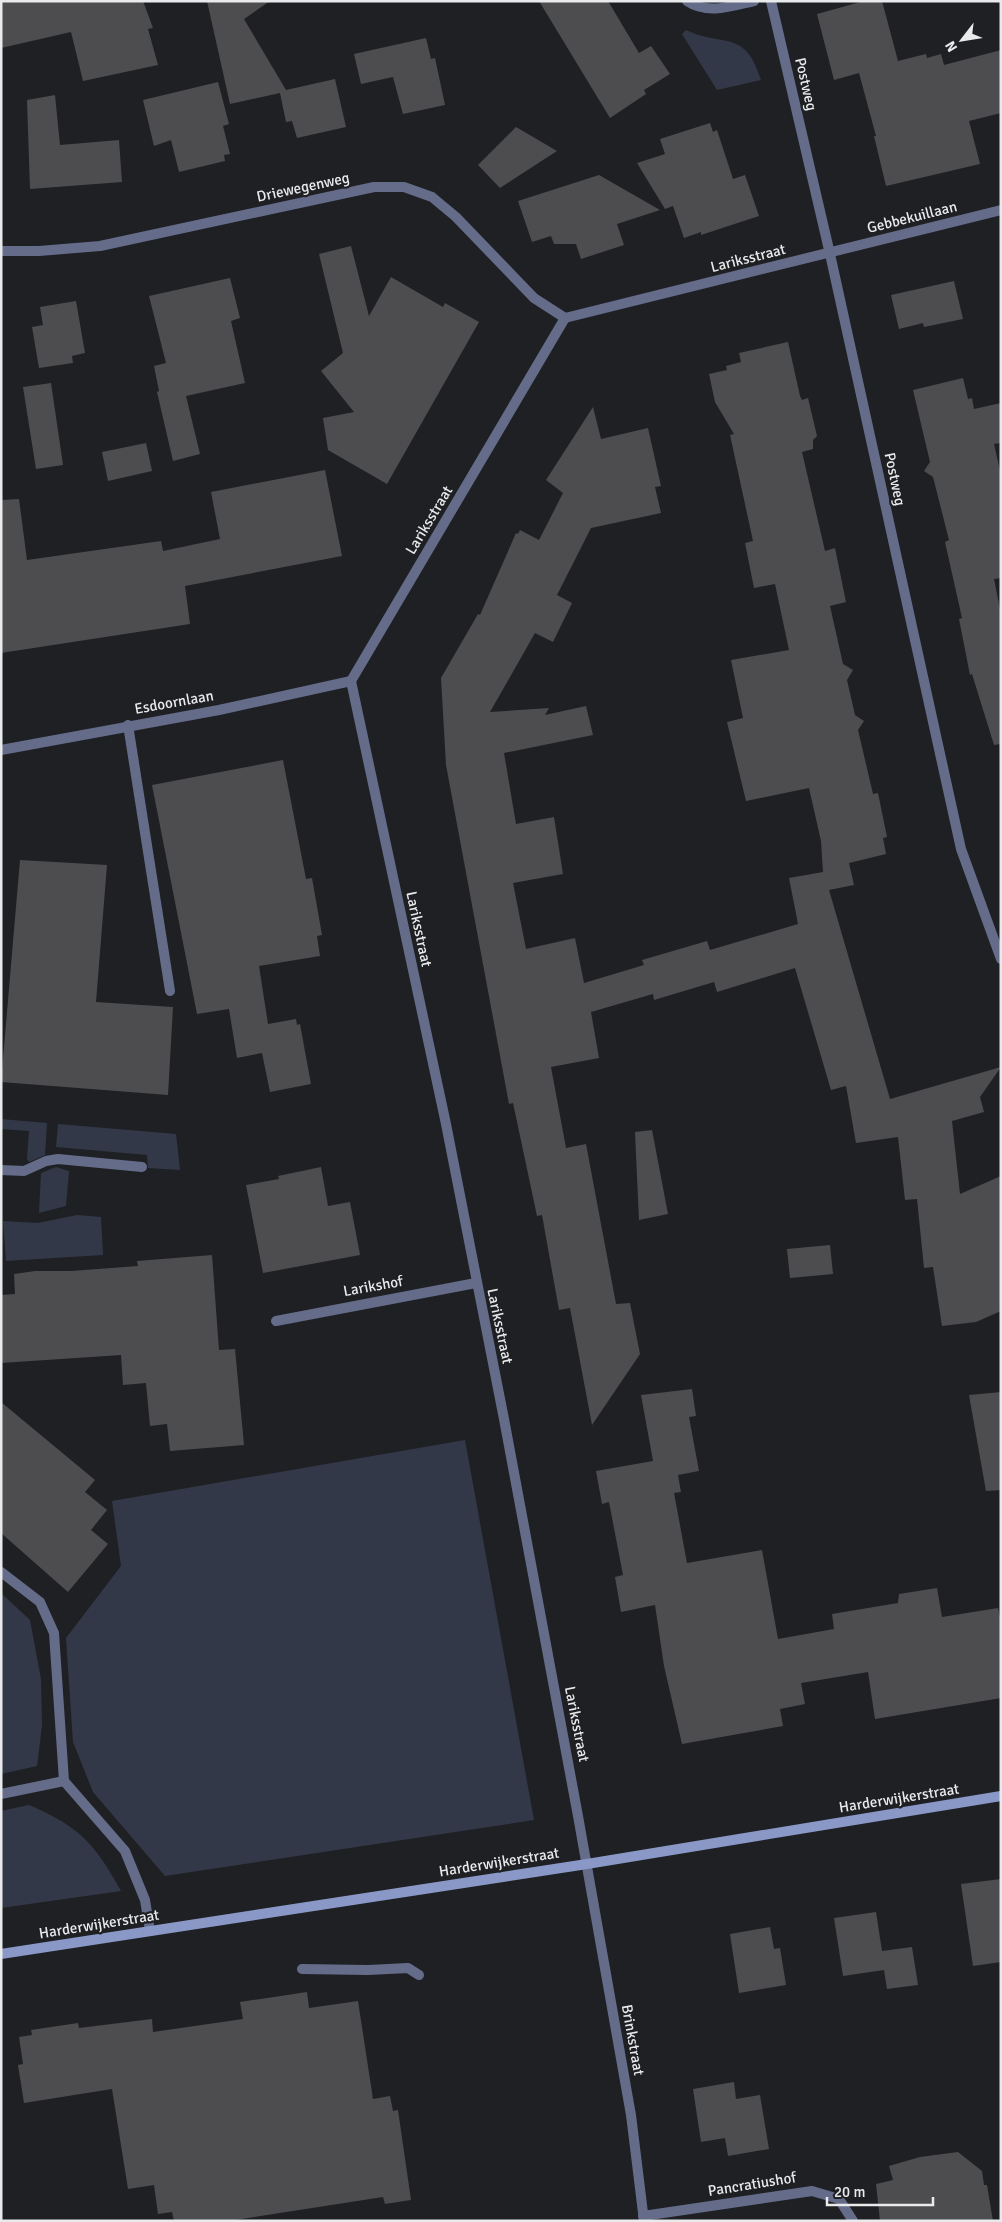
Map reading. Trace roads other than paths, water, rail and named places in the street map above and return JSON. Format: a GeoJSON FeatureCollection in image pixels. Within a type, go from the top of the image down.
{"type":"FeatureCollection","features":[{"type":"Feature","properties":{"kind":"main road","name":"Harderwijkerstraat"},"geometry":{"type":"LineString","coordinates":[[1,1954],[587,1864],[1001,1796]]}},
{"type":"Feature","properties":{"kind":"street"},"geometry":{"type":"LineString","coordinates":[[687,1],[694,6],[714,10],[754,1]]}},
{"type":"Feature","properties":{"kind":"street","name":"Postweg"},"geometry":{"type":"LineString","coordinates":[[771,1],[830,254],[962,849],[1001,959]]}},
{"type":"Feature","properties":{"kind":"street","name":"Driewegenweg"},"geometry":{"type":"LineString","coordinates":[[1,251],[39,252],[100,246],[374,187],[404,188],[432,197],[456,216],[534,298],[565,318]]}},
{"type":"Feature","properties":{"kind":"street","name":"Gebbekuillaan"},"geometry":{"type":"LineString","coordinates":[[830,254],[1001,210]]}},
{"type":"Feature","properties":{"kind":"street","name":"Lariksstraat"},"geometry":{"type":"LineString","coordinates":[[587,1864],[504,1419],[446,1124],[351,681],[565,318],[830,254]]}},
{"type":"Feature","properties":{"kind":"street","name":"Esdoornlaan"},"geometry":{"type":"LineString","coordinates":[[1,750],[128,725],[219,710],[351,681]]}},
{"type":"Feature","properties":{"kind":"street"},"geometry":{"type":"LineString","coordinates":[[128,725],[170,991]]}},
{"type":"Feature","properties":{"kind":"street"},"geometry":{"type":"LineString","coordinates":[[1,1170],[24,1171],[46,1161],[58,1159],[142,1167]]}},
{"type":"Feature","properties":{"kind":"street","name":"Larikshof"},"geometry":{"type":"LineString","coordinates":[[276,1321],[476,1283]]}},
{"type":"Feature","properties":{"kind":"street"},"geometry":{"type":"LineString","coordinates":[[1,1572],[40,1602],[54,1633],[64,1781],[125,1851],[145,1900],[150,1931]]}},
{"type":"Feature","properties":{"kind":"street"},"geometry":{"type":"LineString","coordinates":[[1,1794],[64,1781]]}},
{"type":"Feature","properties":{"kind":"street","name":"Brinkstraat"},"geometry":{"type":"LineString","coordinates":[[587,1864],[631,2115],[643,2218]]}},
{"type":"Feature","properties":{"kind":"street"},"geometry":{"type":"LineString","coordinates":[[302,1969],[368,1970],[408,1968],[419,1975]]}},
{"type":"Feature","properties":{"kind":"street","name":"Pancratiushof"},"geometry":{"type":"LineString","coordinates":[[643,2218],[812,2191],[839,2199],[853,2221]]}}]}
